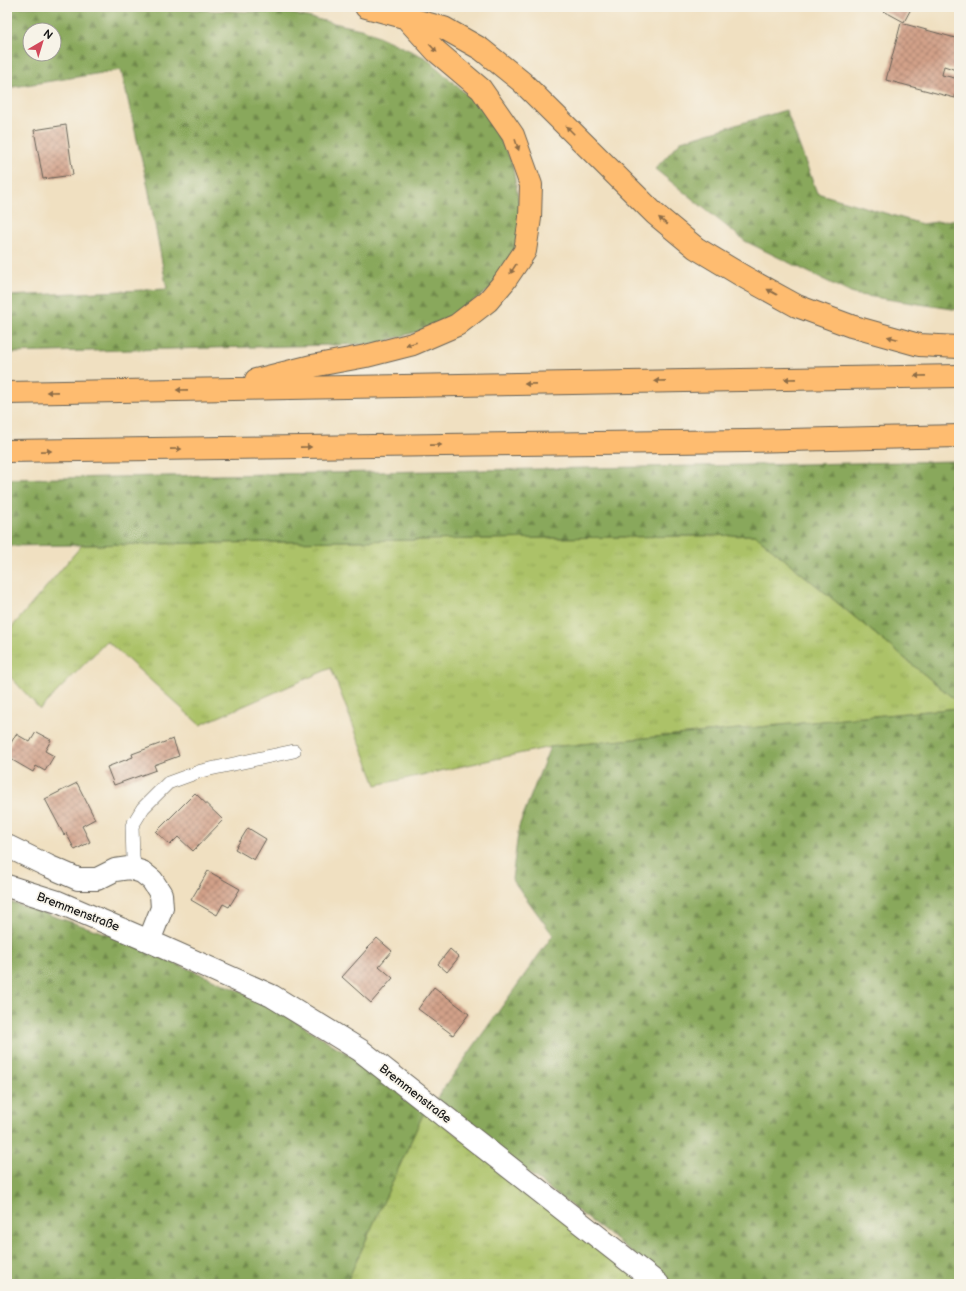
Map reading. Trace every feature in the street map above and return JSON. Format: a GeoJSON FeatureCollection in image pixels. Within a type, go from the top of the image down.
{"type":"FeatureCollection","features":[{"type":"Feature","properties":{"kind":"highway"},"geometry":{"type":"LineString","coordinates":[[366,7],[444,28],[481,49],[522,82],[655,214],[696,248],[740,274],[797,306],[851,326],[919,344],[959,347]]}},
{"type":"Feature","properties":{"kind":"highway"},"geometry":{"type":"LineString","coordinates":[[221,389],[312,366],[366,356],[413,344],[456,325],[488,301],[504,282],[525,251],[530,218],[531,185],[513,135],[480,89],[436,51],[407,19]]}},
{"type":"Feature","properties":{"kind":"highway"},"geometry":{"type":"LineString","coordinates":[[7,393],[959,376]]}},
{"type":"Feature","properties":{"kind":"highway"},"geometry":{"type":"LineString","coordinates":[[7,451],[745,441],[959,436]]}},
{"type":"Feature","properties":{"kind":"street"},"geometry":{"type":"LineString","coordinates":[[7,846],[78,879],[97,879],[115,870],[129,868],[142,872],[152,880],[161,894],[162,908],[149,940]]}},
{"type":"Feature","properties":{"kind":"street","name":"Bremmenstraße"},"geometry":{"type":"LineString","coordinates":[[7,886],[58,902],[149,940],[272,996],[360,1050],[658,1284]]}},
{"type":"Feature","properties":{"kind":"lane"},"geometry":{"type":"LineString","coordinates":[[136,870],[133,858],[132,826],[143,808],[168,783],[201,771],[294,751]]}},
{"type":"Feature","properties":{"kind":"green space"},"geometry":{"type":"Polygon","coordinates":[[[7,7],[117,7],[289,13],[365,30],[426,58],[486,112],[512,162],[521,214],[515,253],[493,287],[440,325],[375,344],[7,353],[7,296],[167,289],[148,187],[121,70],[7,88],[7,7]]]}},
{"type":"Feature","properties":{"kind":"green space"},"geometry":{"type":"Polygon","coordinates":[[[786,110],[817,193],[922,224],[959,219],[959,310],[853,294],[745,241],[655,169],[681,141],[786,110]]]}},
{"type":"Feature","properties":{"kind":"green space"},"geometry":{"type":"Polygon","coordinates":[[[959,461],[959,703],[755,535],[7,546],[7,479],[959,461]]]}},
{"type":"Feature","properties":{"kind":"green space"},"geometry":{"type":"Polygon","coordinates":[[[755,535],[959,703],[959,708],[550,747],[376,785],[331,668],[200,725],[107,641],[40,709],[7,673],[7,633],[82,545],[755,535]]]}},
{"type":"Feature","properties":{"kind":"green space"},"geometry":{"type":"Polygon","coordinates":[[[959,708],[959,1284],[673,1284],[500,1151],[436,1099],[553,935],[512,879],[519,826],[550,747],[959,708]]]}},
{"type":"Feature","properties":{"kind":"green space"},"geometry":{"type":"Polygon","coordinates":[[[7,901],[111,935],[263,1001],[350,1055],[425,1110],[346,1284],[7,1284],[7,901]]]}},
{"type":"Feature","properties":{"kind":"green space"},"geometry":{"type":"Polygon","coordinates":[[[425,1110],[649,1284],[346,1284],[425,1110]]]}},
{"type":"Feature","properties":{"kind":"building"},"geometry":{"type":"Polygon","coordinates":[[[881,7],[912,7],[904,22],[880,9],[881,7]]]}},
{"type":"Feature","properties":{"kind":"building"},"geometry":{"type":"Polygon","coordinates":[[[901,23],[959,39],[959,71],[944,66],[942,75],[959,79],[955,98],[886,80],[901,23]]]}},
{"type":"Feature","properties":{"kind":"building"},"geometry":{"type":"Polygon","coordinates":[[[66,125],[73,175],[43,179],[34,130],[66,125]]]}},
{"type":"Feature","properties":{"kind":"building"},"geometry":{"type":"Polygon","coordinates":[[[36,732],[51,740],[45,751],[54,756],[45,771],[36,766],[33,772],[7,757],[7,750],[16,734],[30,742],[36,732]]]}},
{"type":"Feature","properties":{"kind":"building"},"geometry":{"type":"Polygon","coordinates":[[[173,739],[179,756],[154,765],[156,770],[114,785],[107,767],[133,757],[132,754],[173,739]]]}},
{"type":"Feature","properties":{"kind":"building"},"geometry":{"type":"Polygon","coordinates":[[[77,783],[95,819],[82,826],[90,842],[75,850],[66,833],[64,835],[45,799],[77,783]]]}},
{"type":"Feature","properties":{"kind":"building"},"geometry":{"type":"Polygon","coordinates":[[[195,793],[223,820],[193,851],[178,837],[170,845],[156,832],[195,793]]]}},
{"type":"Feature","properties":{"kind":"building"},"geometry":{"type":"Polygon","coordinates":[[[248,828],[266,839],[254,860],[235,849],[248,828]]]}},
{"type":"Feature","properties":{"kind":"building"},"geometry":{"type":"Polygon","coordinates":[[[208,871],[240,889],[229,907],[223,904],[217,915],[191,900],[208,871]]]}},
{"type":"Feature","properties":{"kind":"building"},"geometry":{"type":"Polygon","coordinates":[[[377,938],[392,951],[379,966],[393,978],[371,1003],[342,977],[377,938]]]}},
{"type":"Feature","properties":{"kind":"building"},"geometry":{"type":"Polygon","coordinates":[[[450,949],[459,957],[447,972],[438,964],[450,949]]]}},
{"type":"Feature","properties":{"kind":"building"},"geometry":{"type":"Polygon","coordinates":[[[434,987],[469,1014],[453,1035],[418,1009],[434,987]]]}}]}
